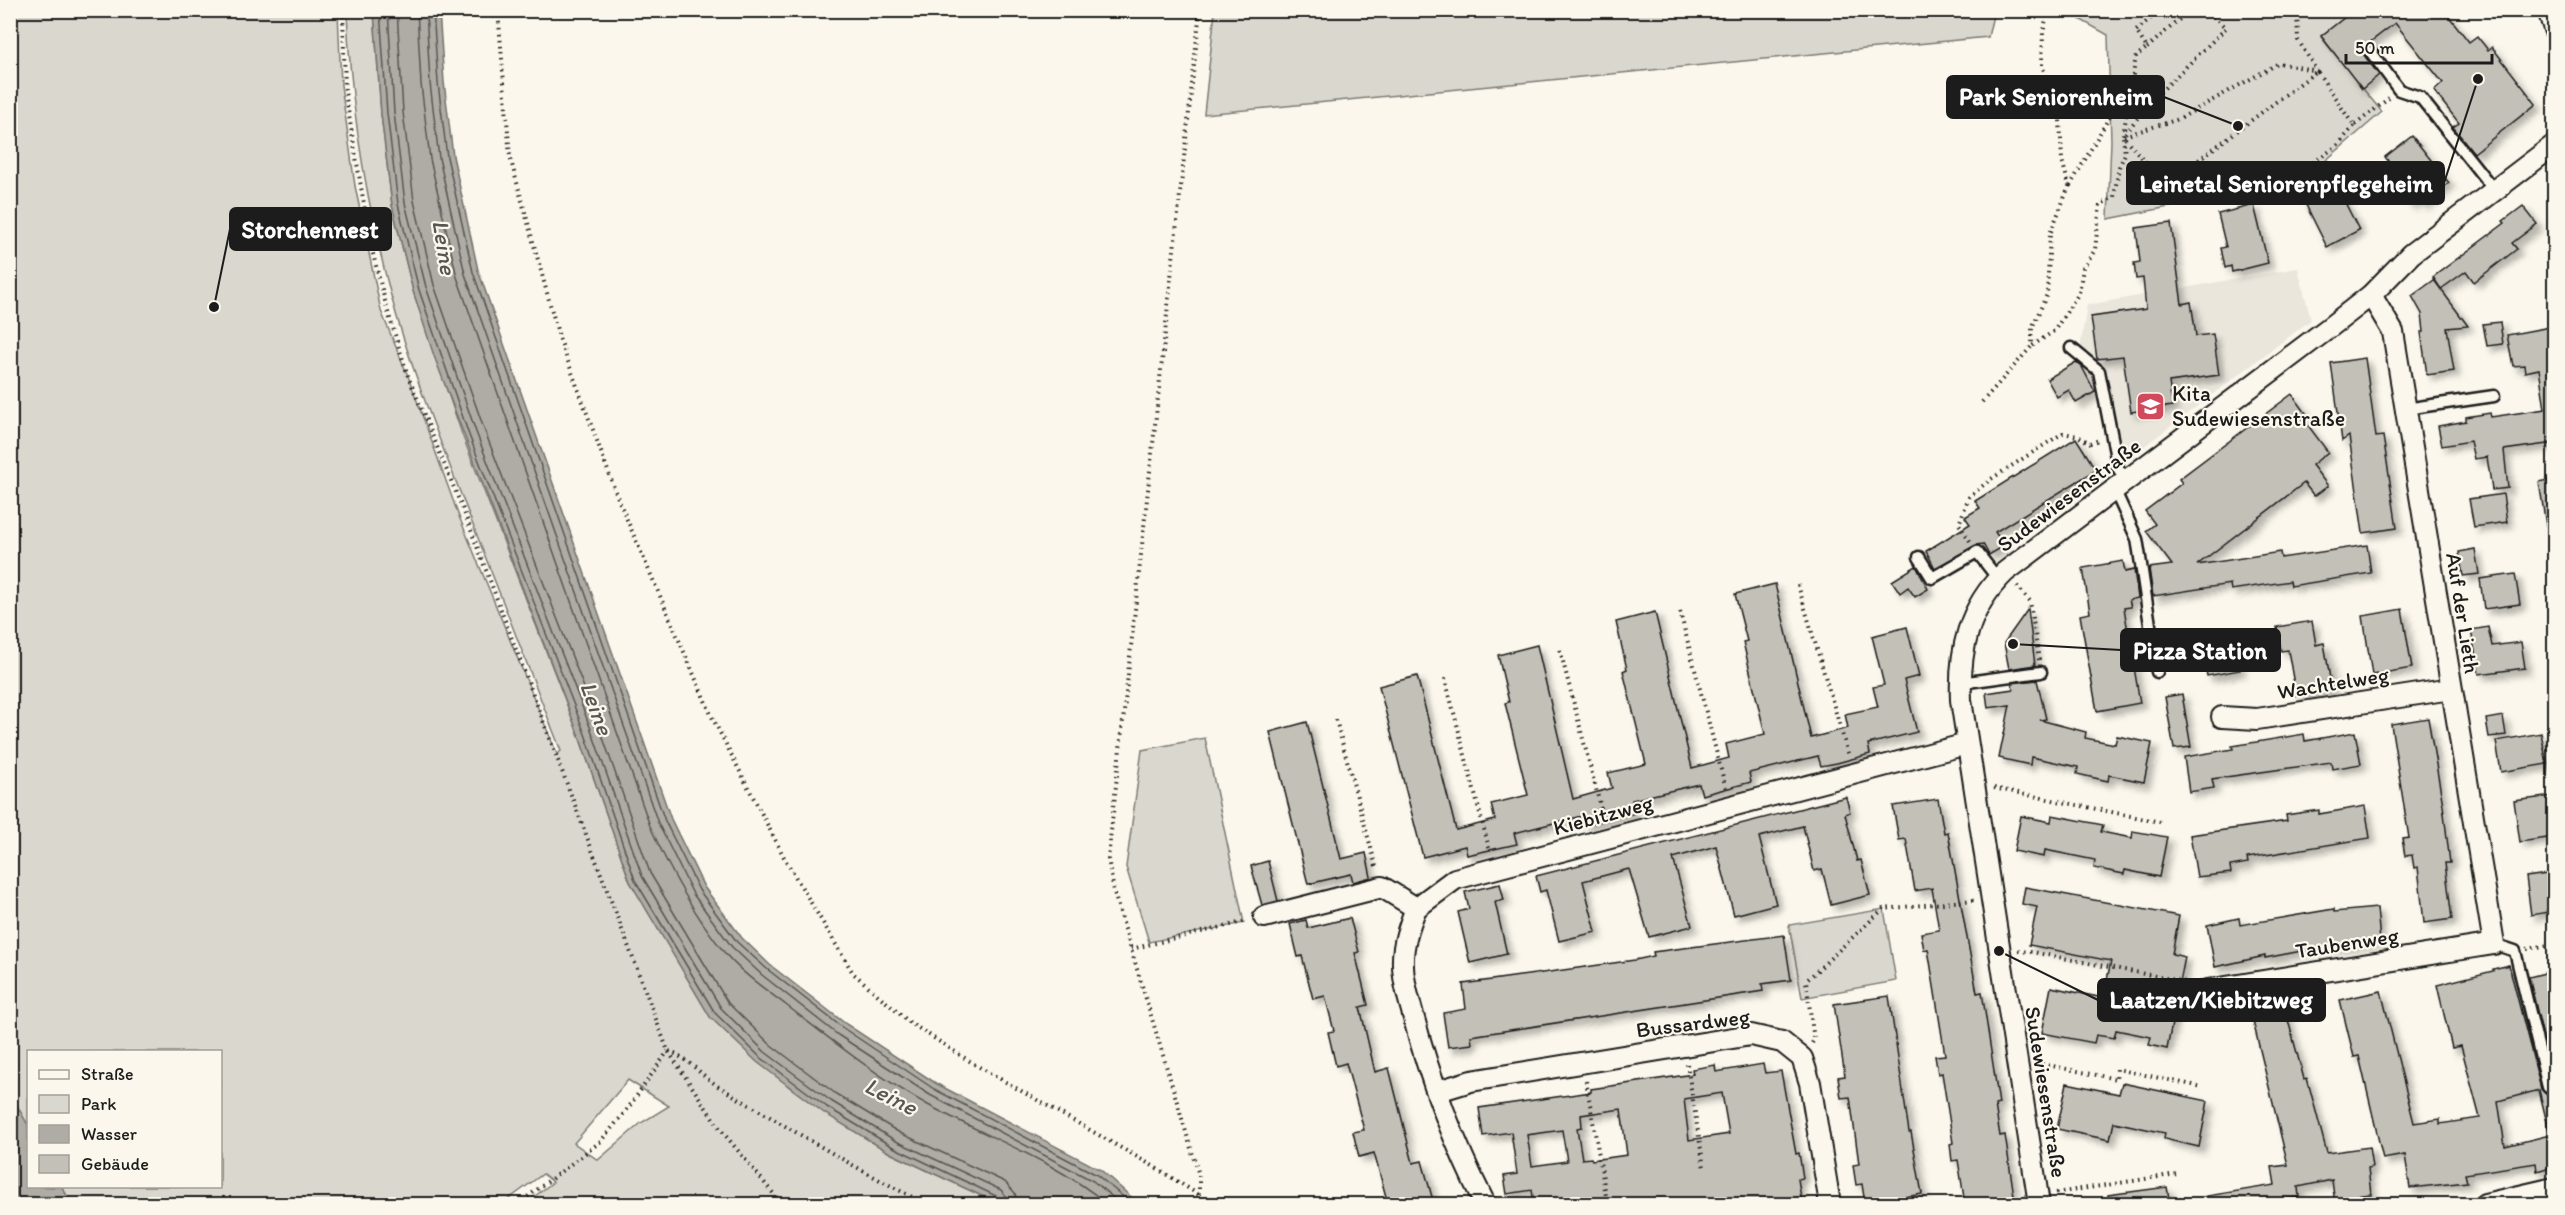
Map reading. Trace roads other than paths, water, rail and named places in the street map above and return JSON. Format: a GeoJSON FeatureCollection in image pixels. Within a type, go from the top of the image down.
{"type":"FeatureCollection","features":[{"type":"Feature","properties":{"kind":"street"},"geometry":{"type":"LineString","coordinates":[[2548,10],[2554,29]]}},
{"type":"Feature","properties":{"kind":"street","name":"Sudewiesenstraße"},"geometry":{"type":"LineString","coordinates":[[2039,1200],[1973,784],[1960,683],[1961,652],[1978,608],[2002,575],[2371,295],[2411,254],[2554,145]]}},
{"type":"Feature","properties":{"kind":"street","name":"Auf der Lieth"},"geometry":{"type":"LineString","coordinates":[[2371,295],[2393,332],[2494,944]]}},
{"type":"Feature","properties":{"kind":"street","name":"Wachtelweg"},"geometry":{"type":"LineString","coordinates":[[2222,717],[2257,719],[2451,689]]}},
{"type":"Feature","properties":{"kind":"street","name":"Kiebitzweg"},"geometry":{"type":"LineString","coordinates":[[1416,908],[1455,879],[1967,744]]}},
{"type":"Feature","properties":{"kind":"street"},"geometry":{"type":"LineString","coordinates":[[1264,917],[1382,887],[1416,908],[1405,937],[1402,966],[1420,1040],[1454,1134],[1485,1204]]}},
{"type":"Feature","properties":{"kind":"street","name":"Taubenweg"},"geometry":{"type":"LineString","coordinates":[[2207,990],[2494,944]]}},
{"type":"Feature","properties":{"kind":"street","name":"Bussardweg"},"geometry":{"type":"LineString","coordinates":[[1438,1091],[1471,1081],[1751,1035],[1782,1042],[1802,1058],[1810,1083],[1830,1204]]}},
{"type":"Feature","properties":{"kind":"street"},"geometry":{"type":"LineString","coordinates":[[2485,1204],[2554,1188]]}},
{"type":"Feature","properties":{"kind":"lane"},"geometry":{"type":"LineString","coordinates":[[2371,52],[2399,90],[2420,97],[2494,190]]}},
{"type":"Feature","properties":{"kind":"lane"},"geometry":{"type":"LineString","coordinates":[[2071,348],[2099,371],[2121,486],[2137,538],[2157,672]]}},
{"type":"Feature","properties":{"kind":"lane"},"geometry":{"type":"LineString","coordinates":[[2405,409],[2494,396]]}},
{"type":"Feature","properties":{"kind":"lane"},"geometry":{"type":"LineString","coordinates":[[1919,557],[1932,578],[1977,552],[2002,575]]}},
{"type":"Feature","properties":{"kind":"lane"},"geometry":{"type":"LineString","coordinates":[[1960,683],[2041,672]]}},
{"type":"Feature","properties":{"kind":"lane"},"geometry":{"type":"LineString","coordinates":[[2494,944],[2514,951],[2548,1087]]}},
{"type":"Feature","properties":{"kind":"water","name":"Leine"},"geometry":{"type":"Polygon","coordinates":[[[374,11],[439,11],[444,82],[453,156],[478,270],[671,819],[704,887],[742,938],[770,965],[846,1024],[937,1084],[1101,1170],[1139,1204],[999,1204],[890,1153],[824,1113],[757,1062],[710,1017],[630,882],[579,736],[434,356],[413,291],[392,205],[381,114],[374,11]]]}},
{"type":"Feature","properties":{"kind":"water"},"geometry":{"type":"Polygon","coordinates":[[[10,1093],[27,1123],[27,1188],[63,1188],[72,1204],[11,1204],[10,1093]]]}},
{"type":"Feature","properties":{"kind":"place","name":"Leinetal Seniorenpflegeheim"},"geometry":{"type":"Point","coordinates":[2478,79]}},
{"type":"Feature","properties":{"kind":"place","name":"Park Seniorenheim"},"geometry":{"type":"Point","coordinates":[2238,126]}},
{"type":"Feature","properties":{"kind":"place","name":"Storchennest"},"geometry":{"type":"Point","coordinates":[214,307]}},
{"type":"Feature","properties":{"kind":"place","name":"Kita Sudewiesenstraße"},"geometry":{"type":"Point","coordinates":[2151,406]}},
{"type":"Feature","properties":{"kind":"place","name":"Pizza Station"},"geometry":{"type":"Point","coordinates":[2013,644]}},
{"type":"Feature","properties":{"kind":"place","name":"Laatzen/Kiebitzweg"},"geometry":{"type":"Point","coordinates":[1999,951]}}]}
